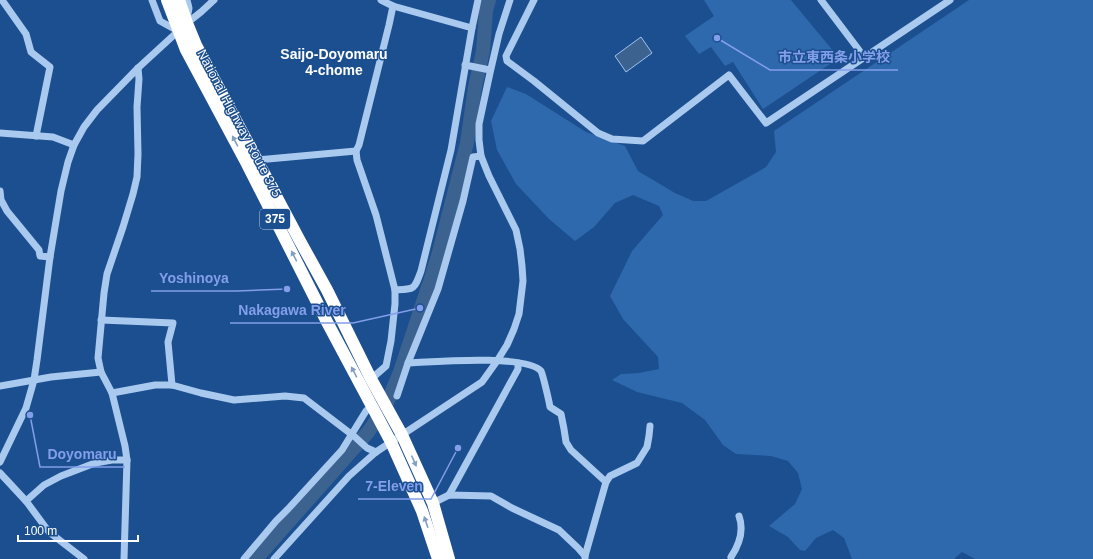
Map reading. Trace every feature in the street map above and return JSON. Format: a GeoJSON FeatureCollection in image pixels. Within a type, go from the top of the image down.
{"type":"FeatureCollection","features":[{"type":"Feature","properties":{"kind":"highway","name":"National Highway Route 375"},"geometry":{"type":"LineString","coordinates":[[167,0],[196,45],[327,290],[372,382],[402,435],[433,503],[449,559]]}},
{"type":"Feature","properties":{"kind":"highway","name":"National Highway Route 375"},"geometry":{"type":"LineString","coordinates":[[179,0],[186,50],[244,158],[327,322],[391,442],[422,511],[438,559]]}},
{"type":"Feature","properties":{"kind":"street"},"geometry":{"type":"LineString","coordinates":[[2,0],[26,34],[31,52],[50,67],[36,136]]}},
{"type":"Feature","properties":{"kind":"street"},"geometry":{"type":"LineString","coordinates":[[152,0],[160,21],[183,27]]}},
{"type":"Feature","properties":{"kind":"street"},"geometry":{"type":"LineString","coordinates":[[183,27],[189,8],[187,0]]}},
{"type":"Feature","properties":{"kind":"street"},"geometry":{"type":"LineString","coordinates":[[0,462],[26,408],[34,380],[50,257],[61,191],[74,145],[84,127],[97,110],[138,68],[214,0]]}},
{"type":"Feature","properties":{"kind":"street"},"geometry":{"type":"LineString","coordinates":[[381,0],[393,6],[472,28]]}},
{"type":"Feature","properties":{"kind":"street"},"geometry":{"type":"LineString","coordinates":[[395,290],[411,289],[415,286],[421,271],[451,150],[465,65],[478,0]]}},
{"type":"Feature","properties":{"kind":"street"},"geometry":{"type":"LineString","coordinates":[[534,0],[506,56],[507,61],[534,80],[598,133],[612,139],[643,141],[729,74],[766,123],[950,0]]}},
{"type":"Feature","properties":{"kind":"street"},"geometry":{"type":"LineString","coordinates":[[821,0],[865,58]]}},
{"type":"Feature","properties":{"kind":"street"},"geometry":{"type":"LineString","coordinates":[[274,559],[349,476],[376,452],[482,382],[507,345],[514,329],[519,314],[523,281],[516,230],[489,176],[481,156],[479,140],[488,70],[500,34],[508,1]]}},
{"type":"Feature","properties":{"kind":"street"},"geometry":{"type":"LineString","coordinates":[[372,382],[386,366],[391,341],[395,290],[376,215],[357,160],[356,152],[361,138],[393,6]]}},
{"type":"Feature","properties":{"kind":"street"},"geometry":{"type":"LineString","coordinates":[[465,65],[488,70]]}},
{"type":"Feature","properties":{"kind":"street"},"geometry":{"type":"LineString","coordinates":[[124,559],[127,460],[112,393],[101,372],[98,358],[107,274],[123,227],[137,177],[138,68]]}},
{"type":"Feature","properties":{"kind":"street"},"geometry":{"type":"LineString","coordinates":[[0,133],[53,138],[74,145]]}},
{"type":"Feature","properties":{"kind":"street"},"geometry":{"type":"LineString","coordinates":[[257,160],[356,152]]}},
{"type":"Feature","properties":{"kind":"street"},"geometry":{"type":"LineString","coordinates":[[397,396],[408,363],[438,289],[463,201],[473,158],[481,156]]}},
{"type":"Feature","properties":{"kind":"street"},"geometry":{"type":"LineString","coordinates":[[0,191],[1,200],[7,211],[39,250],[40,256],[50,257]]}},
{"type":"Feature","properties":{"kind":"street"},"geometry":{"type":"LineString","coordinates":[[101,320],[173,323],[168,342],[172,385]]}},
{"type":"Feature","properties":{"kind":"street"},"geometry":{"type":"LineString","coordinates":[[408,363],[497,361],[534,366],[541,372],[550,407],[562,414],[566,442],[571,450],[606,482]]}},
{"type":"Feature","properties":{"kind":"street"},"geometry":{"type":"LineString","coordinates":[[449,495],[518,369],[518,363]]}},
{"type":"Feature","properties":{"kind":"street"},"geometry":{"type":"LineString","coordinates":[[0,386],[51,377],[101,372]]}},
{"type":"Feature","properties":{"kind":"street"},"geometry":{"type":"LineString","coordinates":[[112,393],[155,385],[172,385],[234,400],[285,396],[304,398],[353,435],[367,448],[376,452]]}},
{"type":"Feature","properties":{"kind":"street"},"geometry":{"type":"LineString","coordinates":[[244,559],[276,521],[342,450],[353,435],[366,411],[372,406]]}},
{"type":"Feature","properties":{"kind":"street"},"geometry":{"type":"LineString","coordinates":[[585,557],[606,482],[610,476],[637,463],[647,446],[650,426]]}},
{"type":"Feature","properties":{"kind":"street"},"geometry":{"type":"LineString","coordinates":[[26,501],[44,485],[61,476],[95,463],[112,460],[127,460]]}},
{"type":"Feature","properties":{"kind":"street"},"geometry":{"type":"LineString","coordinates":[[0,473],[26,501],[49,532],[84,559]]}},
{"type":"Feature","properties":{"kind":"street"},"geometry":{"type":"LineString","coordinates":[[433,503],[449,495],[491,496],[512,508],[559,530],[578,548],[585,557]]}},
{"type":"Feature","properties":{"kind":"street"},"geometry":{"type":"LineString","coordinates":[[731,558],[736,550],[741,536],[739,516]]}},
{"type":"Feature","properties":{"kind":"shaded area"},"geometry":{"type":"Polygon","coordinates":[[[704,0],[791,0],[839,58],[763,109],[733,62],[725,66],[711,47],[699,54],[685,36],[714,16],[704,0]]]}},
{"type":"Feature","properties":{"kind":"shaded area"},"geometry":{"type":"Polygon","coordinates":[[[969,0],[1093,0],[1093,559],[975,559],[962,552],[954,559],[852,559],[844,538],[833,530],[816,538],[805,551],[800,550],[788,537],[769,526],[795,504],[802,489],[798,473],[788,461],[771,456],[736,454],[723,445],[705,420],[682,403],[637,392],[612,380],[621,374],[639,373],[659,369],[658,357],[623,319],[610,296],[632,251],[663,215],[659,206],[633,195],[615,203],[594,227],[575,241],[549,219],[516,184],[497,150],[491,121],[507,87],[526,94],[586,132],[625,146],[638,171],[675,193],[693,201],[706,201],[766,167],[776,152],[774,131],[969,0]]]}},
{"type":"Feature","properties":{"kind":"shaded area"},"geometry":{"type":"Polygon","coordinates":[[[641,37],[652,53],[626,72],[615,56],[641,37]]]}},
{"type":"Feature","properties":{"kind":"waterway"},"geometry":{"type":"LineString","coordinates":[[256,559],[369,431],[386,405],[400,372],[439,252],[467,143],[475,87],[483,51],[486,11],[489,0]]}},
{"type":"Feature","properties":{"kind":"place","name":"市立東西条小学校"},"geometry":{"type":"Point","coordinates":[717,38]}},
{"type":"Feature","properties":{"kind":"place","name":"Yoshinoya"},"geometry":{"type":"Point","coordinates":[287,289]}},
{"type":"Feature","properties":{"kind":"place","name":"Nakagawa River"},"geometry":{"type":"Point","coordinates":[420,308]}},
{"type":"Feature","properties":{"kind":"place","name":"Doyomaru"},"geometry":{"type":"Point","coordinates":[30,415]}},
{"type":"Feature","properties":{"kind":"place","name":"7-Eleven"},"geometry":{"type":"Point","coordinates":[458,448]}},
{"type":"Feature","properties":{"kind":"district","name":"Saijo-Doyomaru 4-chome"},"geometry":{"type":"Point","coordinates":[334,62]}}]}
